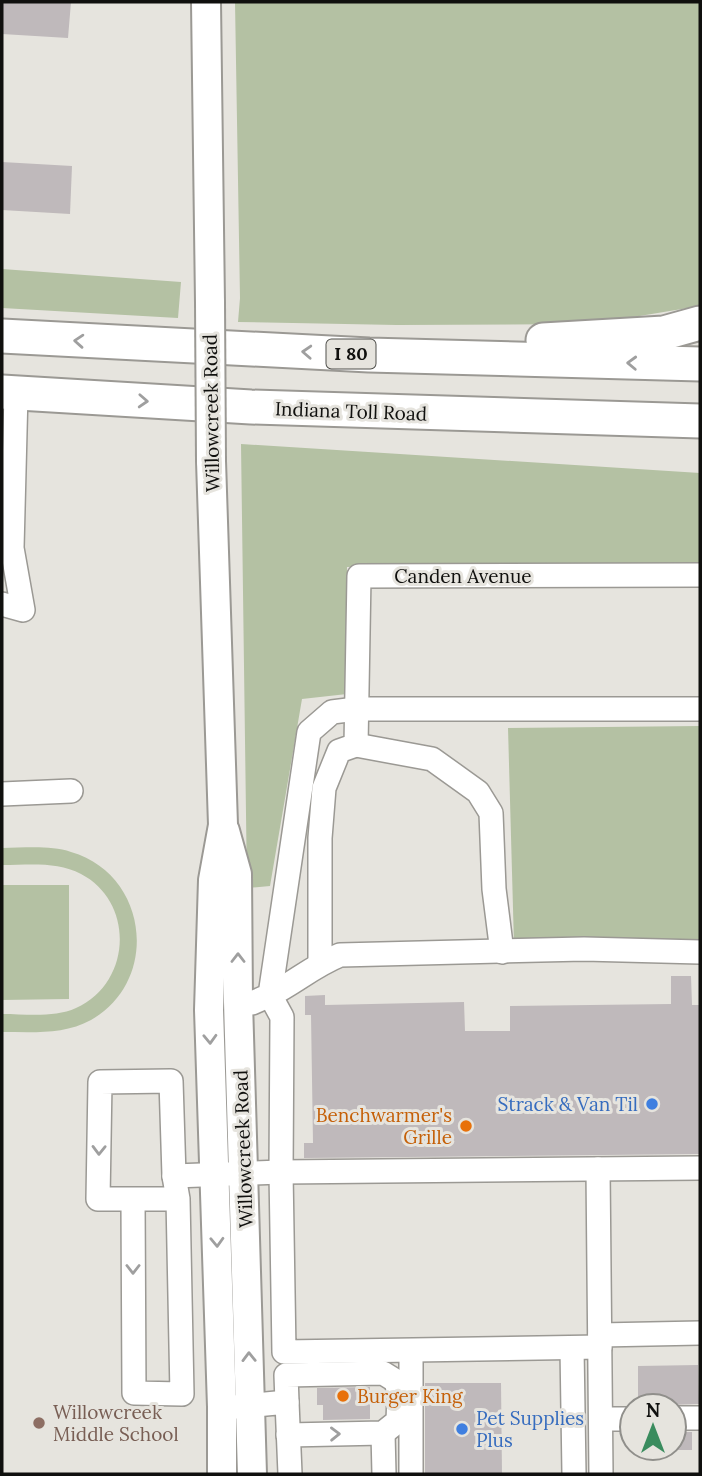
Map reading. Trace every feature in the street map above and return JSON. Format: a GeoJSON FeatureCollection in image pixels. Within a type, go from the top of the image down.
{"type":"FeatureCollection","features":[{"type":"Feature","properties":{"kind":"highway"},"geometry":{"type":"LineString","coordinates":[[369,355],[448,342],[578,339],[664,333],[700,323]]}},
{"type":"Feature","properties":{"kind":"highway","name":"I 80"},"geometry":{"type":"LineString","coordinates":[[2,336],[369,355],[700,364]]}},
{"type":"Feature","properties":{"kind":"highway","name":"Indiana Toll Road"},"geometry":{"type":"LineString","coordinates":[[9,393],[251,407],[700,421]]}},
{"type":"Feature","properties":{"kind":"highway"},"geometry":{"type":"LineString","coordinates":[[458,415],[614,434],[700,439]]}},
{"type":"Feature","properties":{"kind":"main road","name":"Willowcreek Road"},"geometry":{"type":"LineString","coordinates":[[206,2],[211,461],[223,825],[213,880],[209,1010],[222,1474]]}},
{"type":"Feature","properties":{"kind":"main road","name":"Willowcreek Road"},"geometry":{"type":"LineString","coordinates":[[223,825],[237,874],[238,1002],[252,1474]]}},
{"type":"Feature","properties":{"kind":"street"},"geometry":{"type":"LineString","coordinates":[[9,393],[13,607]]}},
{"type":"Feature","properties":{"kind":"street","name":"Canden Avenue"},"geometry":{"type":"LineString","coordinates":[[356,709],[359,576],[700,575]]}},
{"type":"Feature","properties":{"kind":"street"},"geometry":{"type":"LineString","coordinates":[[356,709],[356,745]]}},
{"type":"Feature","properties":{"kind":"street"},"geometry":{"type":"LineString","coordinates":[[700,709],[356,709],[332,712],[309,732],[270,995],[282,1017],[284,1352],[572,1348],[600,1341],[700,1333]]}},
{"type":"Feature","properties":{"kind":"street"},"geometry":{"type":"LineString","coordinates":[[320,963],[320,838],[324,788],[339,751],[356,745],[432,759],[478,792],[491,813],[494,889],[502,952]]}},
{"type":"Feature","properties":{"kind":"street"},"geometry":{"type":"LineString","coordinates":[[2,794],[71,791]]}},
{"type":"Feature","properties":{"kind":"street"},"geometry":{"type":"LineString","coordinates":[[238,1002],[252,1003],[270,995],[292,984],[320,963],[340,955],[584,949],[700,952]]}},
{"type":"Feature","properties":{"kind":"street"},"geometry":{"type":"LineString","coordinates":[[133,1200],[134,1393],[182,1394],[178,1199],[174,1176],[171,1081],[100,1082],[98,1199],[178,1199]]}},
{"type":"Feature","properties":{"kind":"street"},"geometry":{"type":"LineString","coordinates":[[174,1176],[281,1172],[700,1168]]}},
{"type":"Feature","properties":{"kind":"street"},"geometry":{"type":"LineString","coordinates":[[598,1169],[601,1474]]}},
{"type":"Feature","properties":{"kind":"street"},"geometry":{"type":"LineString","coordinates":[[572,1348],[574,1474]]}},
{"type":"Feature","properties":{"kind":"street"},"geometry":{"type":"LineString","coordinates":[[411,1351],[411,1474]]}},
{"type":"Feature","properties":{"kind":"street"},"geometry":{"type":"LineString","coordinates":[[288,1435],[383,1433],[398,1421],[400,1409],[396,1381],[383,1373],[286,1375],[288,1435],[290,1474]]}},
{"type":"Feature","properties":{"kind":"street"},"geometry":{"type":"LineString","coordinates":[[222,1407],[287,1402]]}},
{"type":"Feature","properties":{"kind":"street"},"geometry":{"type":"LineString","coordinates":[[601,1419],[618,1419]]}},
{"type":"Feature","properties":{"kind":"street"},"geometry":{"type":"LineString","coordinates":[[383,1433],[384,1474]]}},
{"type":"Feature","properties":{"kind":"green space"},"geometry":{"type":"Polygon","coordinates":[[[235,2],[700,2],[700,306],[591,324],[238,322],[240,298],[235,2]]]}},
{"type":"Feature","properties":{"kind":"green space"},"geometry":{"type":"Polygon","coordinates":[[[2,269],[181,282],[178,318],[2,308],[2,269]]]}},
{"type":"Feature","properties":{"kind":"green space"},"geometry":{"type":"Polygon","coordinates":[[[241,444],[700,473],[700,564],[347,567],[347,694],[302,699],[270,886],[247,888],[241,444]]]}},
{"type":"Feature","properties":{"kind":"green space"},"geometry":{"type":"Polygon","coordinates":[[[700,726],[700,941],[514,944],[508,728],[700,726]]]}},
{"type":"Feature","properties":{"kind":"green space"},"geometry":{"type":"Polygon","coordinates":[[[2,848],[46,848],[71,852],[97,864],[116,882],[130,904],[136,929],[136,955],[128,980],[113,1002],[81,1025],[59,1030],[2,1032],[2,1014],[59,1013],[76,1008],[95,996],[108,980],[116,962],[120,942],[118,922],[111,903],[99,887],[72,870],[42,865],[2,865],[2,848]]]}},
{"type":"Feature","properties":{"kind":"green space"},"geometry":{"type":"Polygon","coordinates":[[[2,885],[69,885],[69,999],[2,1000],[2,885]]]}},
{"type":"Feature","properties":{"kind":"building"},"geometry":{"type":"Polygon","coordinates":[[[2,2],[71,2],[68,38],[2,34],[2,2]]]}},
{"type":"Feature","properties":{"kind":"building"},"geometry":{"type":"Polygon","coordinates":[[[2,162],[72,166],[70,214],[2,210],[2,162]]]}},
{"type":"Feature","properties":{"kind":"building"},"geometry":{"type":"Polygon","coordinates":[[[671,976],[691,976],[692,1005],[700,1005],[700,1154],[304,1158],[304,1143],[313,1143],[311,1015],[305,1015],[305,996],[325,995],[325,1005],[464,1002],[465,1031],[510,1031],[510,1006],[671,1004],[671,976]]]}},
{"type":"Feature","properties":{"kind":"building"},"geometry":{"type":"Polygon","coordinates":[[[698,1365],[699,1404],[688,1404],[688,1392],[638,1392],[638,1366],[698,1365]]]}},
{"type":"Feature","properties":{"kind":"building","name":"Pet Supplies Plus"},"geometry":{"type":"Polygon","coordinates":[[[425,1383],[501,1383],[502,1474],[425,1474],[425,1383]]]}},
{"type":"Feature","properties":{"kind":"building","name":"Burger King"},"geometry":{"type":"Polygon","coordinates":[[[370,1387],[370,1419],[323,1420],[323,1405],[317,1405],[317,1388],[370,1387]]]}},
{"type":"Feature","properties":{"kind":"building"},"geometry":{"type":"Polygon","coordinates":[[[688,1432],[692,1432],[692,1450],[688,1450],[688,1432]]]}},
{"type":"Feature","properties":{"kind":"place","name":"Strack & Van Til"},"geometry":{"type":"Point","coordinates":[652,1104]}},
{"type":"Feature","properties":{"kind":"place","name":"Benchwarmer's Grille"},"geometry":{"type":"Point","coordinates":[466,1126]}},
{"type":"Feature","properties":{"kind":"place","name":"Burger King"},"geometry":{"type":"Point","coordinates":[343,1396]}},
{"type":"Feature","properties":{"kind":"place","name":"Willowcreek Middle School"},"geometry":{"type":"Point","coordinates":[39,1423]}},
{"type":"Feature","properties":{"kind":"place","name":"Pet Supplies Plus"},"geometry":{"type":"Point","coordinates":[462,1429]}}]}
